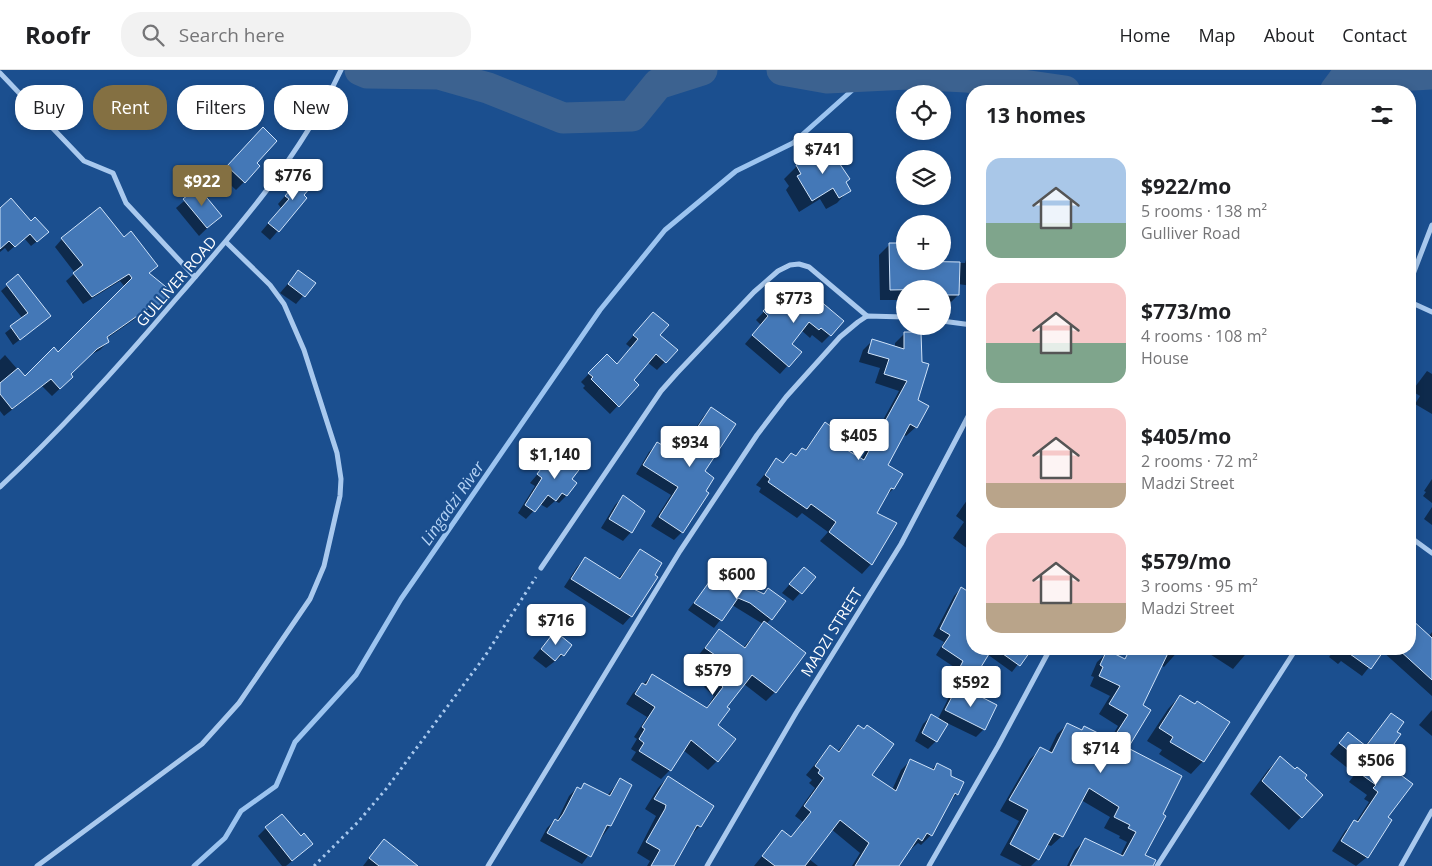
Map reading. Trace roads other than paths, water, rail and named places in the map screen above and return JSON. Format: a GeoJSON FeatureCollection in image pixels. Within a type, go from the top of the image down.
{"type":"FeatureCollection","features":[{"type":"Feature","properties":{"kind":"street","name":"GULLIVER ROAD"},"geometry":{"type":"LineString","coordinates":[[0,487],[94,395],[195,277],[227,243],[303,141],[341,70]]}},
{"type":"Feature","properties":{"kind":"street"},"geometry":{"type":"LineString","coordinates":[[0,73],[84,161],[113,173],[126,203],[195,277]]}},
{"type":"Feature","properties":{"kind":"street"},"geometry":{"type":"LineString","coordinates":[[1416,266],[1432,225]]}},
{"type":"Feature","properties":{"kind":"street"},"geometry":{"type":"LineString","coordinates":[[37,866],[202,744],[239,703],[310,599],[324,566],[340,496],[337,453],[301,341],[284,304],[270,284],[227,243]]}},
{"type":"Feature","properties":{"kind":"street"},"geometry":{"type":"LineString","coordinates":[[541,568],[661,391],[754,292],[778,271],[790,265],[799,264],[809,267],[867,316],[896,317]]}},
{"type":"Feature","properties":{"kind":"street"},"geometry":{"type":"LineString","coordinates":[[1416,305],[1432,312]]}},
{"type":"Feature","properties":{"kind":"street"},"geometry":{"type":"LineString","coordinates":[[488,866],[680,551],[757,435],[786,397],[840,337],[867,316]]}},
{"type":"Feature","properties":{"kind":"street"},"geometry":{"type":"LineString","coordinates":[[951,322],[966,324]]}},
{"type":"Feature","properties":{"kind":"street","name":"MADZI STREET"},"geometry":{"type":"LineString","coordinates":[[707,866],[796,713],[901,544],[966,420]]}},
{"type":"Feature","properties":{"kind":"street"},"geometry":{"type":"LineString","coordinates":[[1416,541],[1432,553]]}},
{"type":"Feature","properties":{"kind":"street"},"geometry":{"type":"LineString","coordinates":[[929,866],[998,746],[1047,655]]}},
{"type":"Feature","properties":{"kind":"street"},"geometry":{"type":"LineString","coordinates":[[1156,866],[1292,655]]}},
{"type":"Feature","properties":{"kind":"street"},"geometry":{"type":"LineString","coordinates":[[1401,866],[1432,811]]}},
{"type":"Feature","properties":{"kind":"waterway"},"geometry":{"type":"LineString","coordinates":[[360,70],[367,73],[439,74],[488,88],[563,118],[632,116],[658,84],[702,70]]}},
{"type":"Feature","properties":{"kind":"waterway"},"geometry":{"type":"LineString","coordinates":[[782,70],[827,78],[908,74],[966,77],[1023,85]]}},
{"type":"Feature","properties":{"kind":"waterway"},"geometry":{"type":"LineString","coordinates":[[1340,85],[1344,79],[1432,74]]}},
{"type":"Feature","properties":{"kind":"waterway","name":"Lingadzi River"},"geometry":{"type":"LineString","coordinates":[[194,866],[225,838],[241,811],[276,786],[295,742],[356,675],[401,599],[600,310],[665,230],[736,171],[793,143],[867,77]]}}]}
